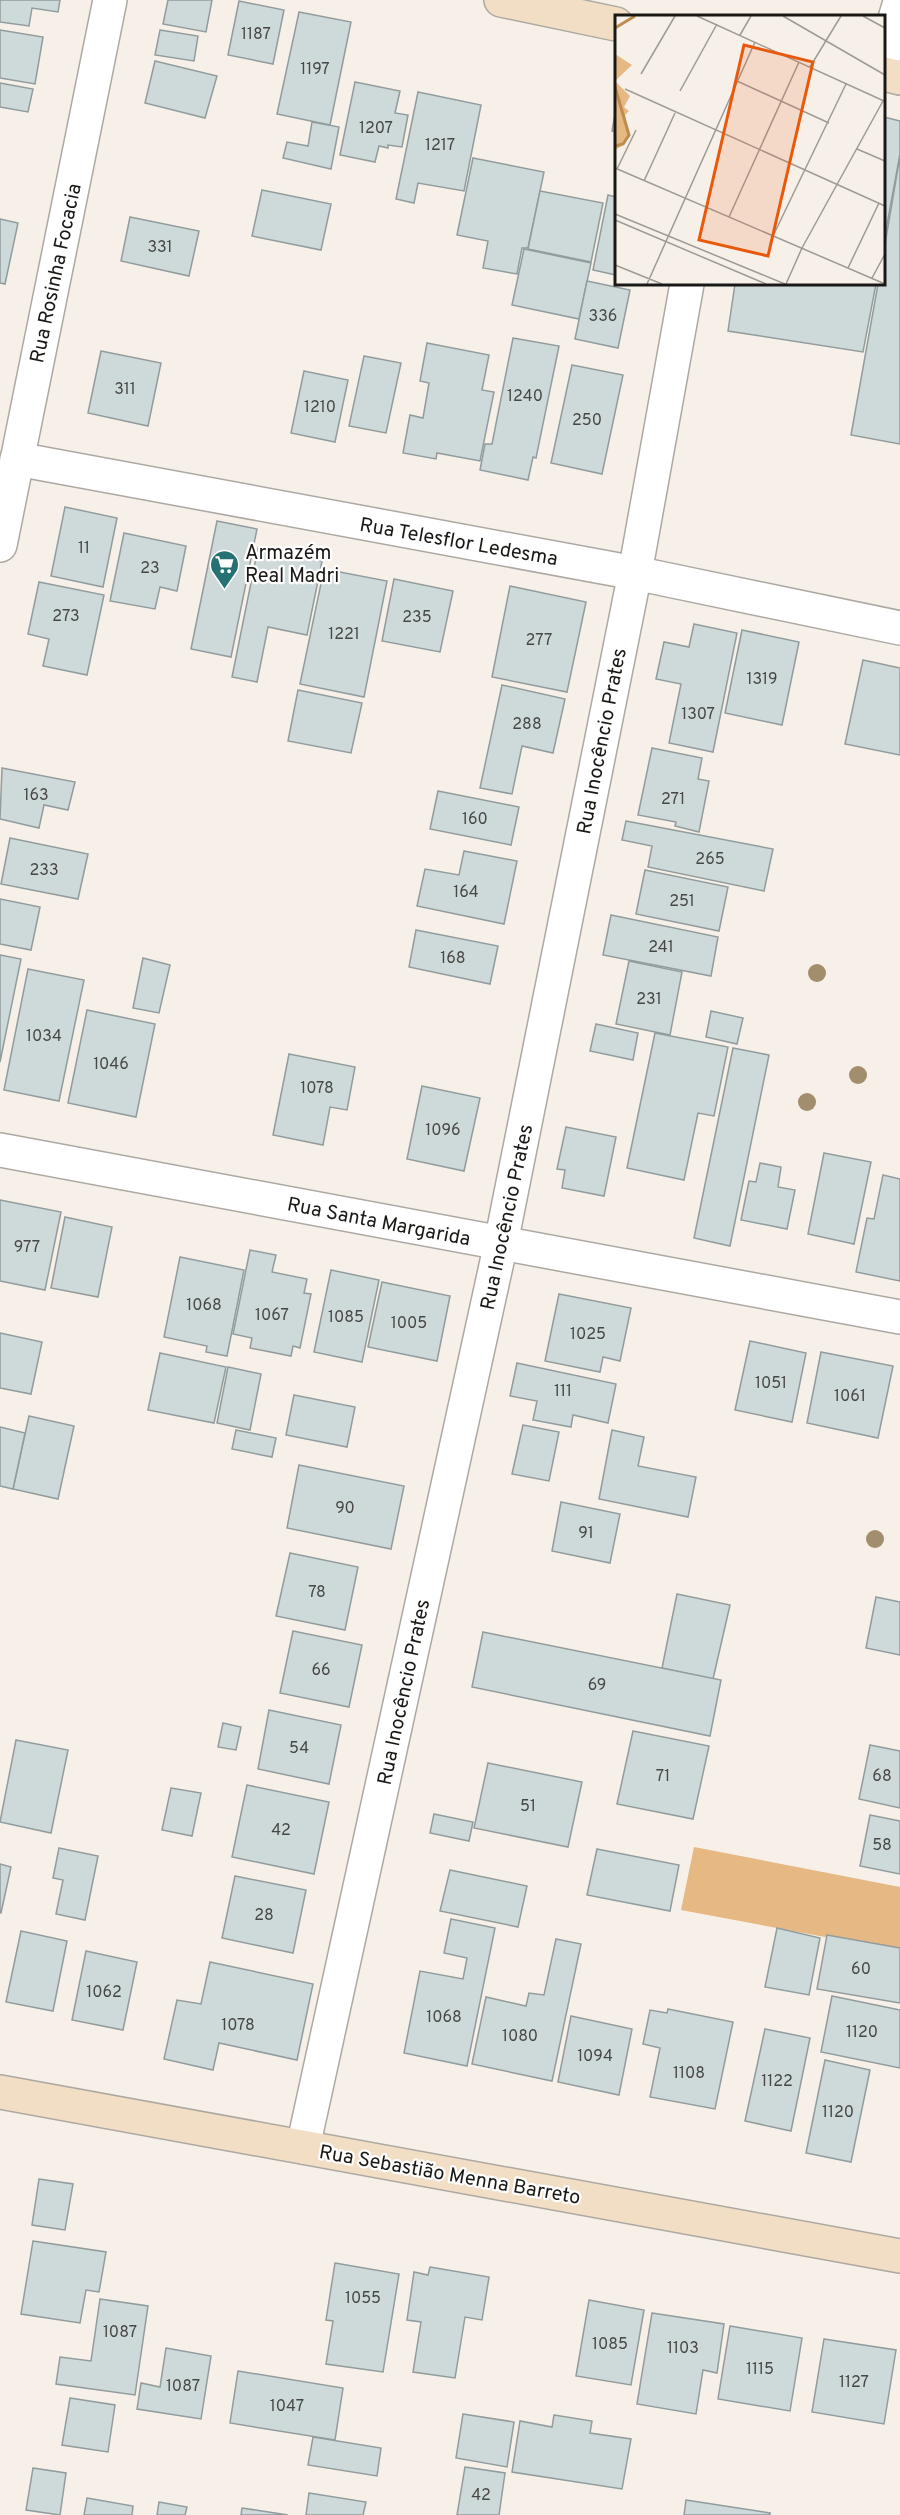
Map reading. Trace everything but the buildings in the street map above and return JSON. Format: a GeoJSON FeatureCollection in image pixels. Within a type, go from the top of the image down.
{"type":"FeatureCollection","features":[{"type":"Feature","properties":{"kind":"main road"},"geometry":{"type":"LineString","coordinates":[[501,0],[615,24]]}},
{"type":"Feature","properties":{"kind":"main road"},"geometry":{"type":"LineString","coordinates":[[885,74],[900,78]]}},
{"type":"Feature","properties":{"kind":"main road","name":"Rua Sebastião Menna Barreto"},"geometry":{"type":"LineString","coordinates":[[0,2091],[303,2147],[899,2250]]}},
{"type":"Feature","properties":{"kind":"street","name":"Rua Rosinha Focacia"},"geometry":{"type":"LineString","coordinates":[[0,545],[110,0]]}},
{"type":"Feature","properties":{"kind":"street"},"geometry":{"type":"LineString","coordinates":[[885,52],[900,2]]}},
{"type":"Feature","properties":{"kind":"street","name":"Rua Inocêncio Prates"},"geometry":{"type":"LineString","coordinates":[[303,2147],[501,1243],[635,573],[687,285]]}},
{"type":"Feature","properties":{"kind":"street","name":"Rua Telesflor Ledesma"},"geometry":{"type":"LineString","coordinates":[[17,459],[635,573],[900,628]]}},
{"type":"Feature","properties":{"kind":"street","name":"Rua Santa Margarida"},"geometry":{"type":"LineString","coordinates":[[0,1150],[900,1317]]}},
{"type":"Feature","properties":{"kind":"shaded area"},"geometry":{"type":"Polygon","coordinates":[[[694,1847],[900,1887],[900,1951],[681,1910],[694,1847]]]}},
{"type":"Feature","properties":{"kind":"place","name":"Armazém Real Madri"},"geometry":{"type":"Point","coordinates":[224,590]}}]}
